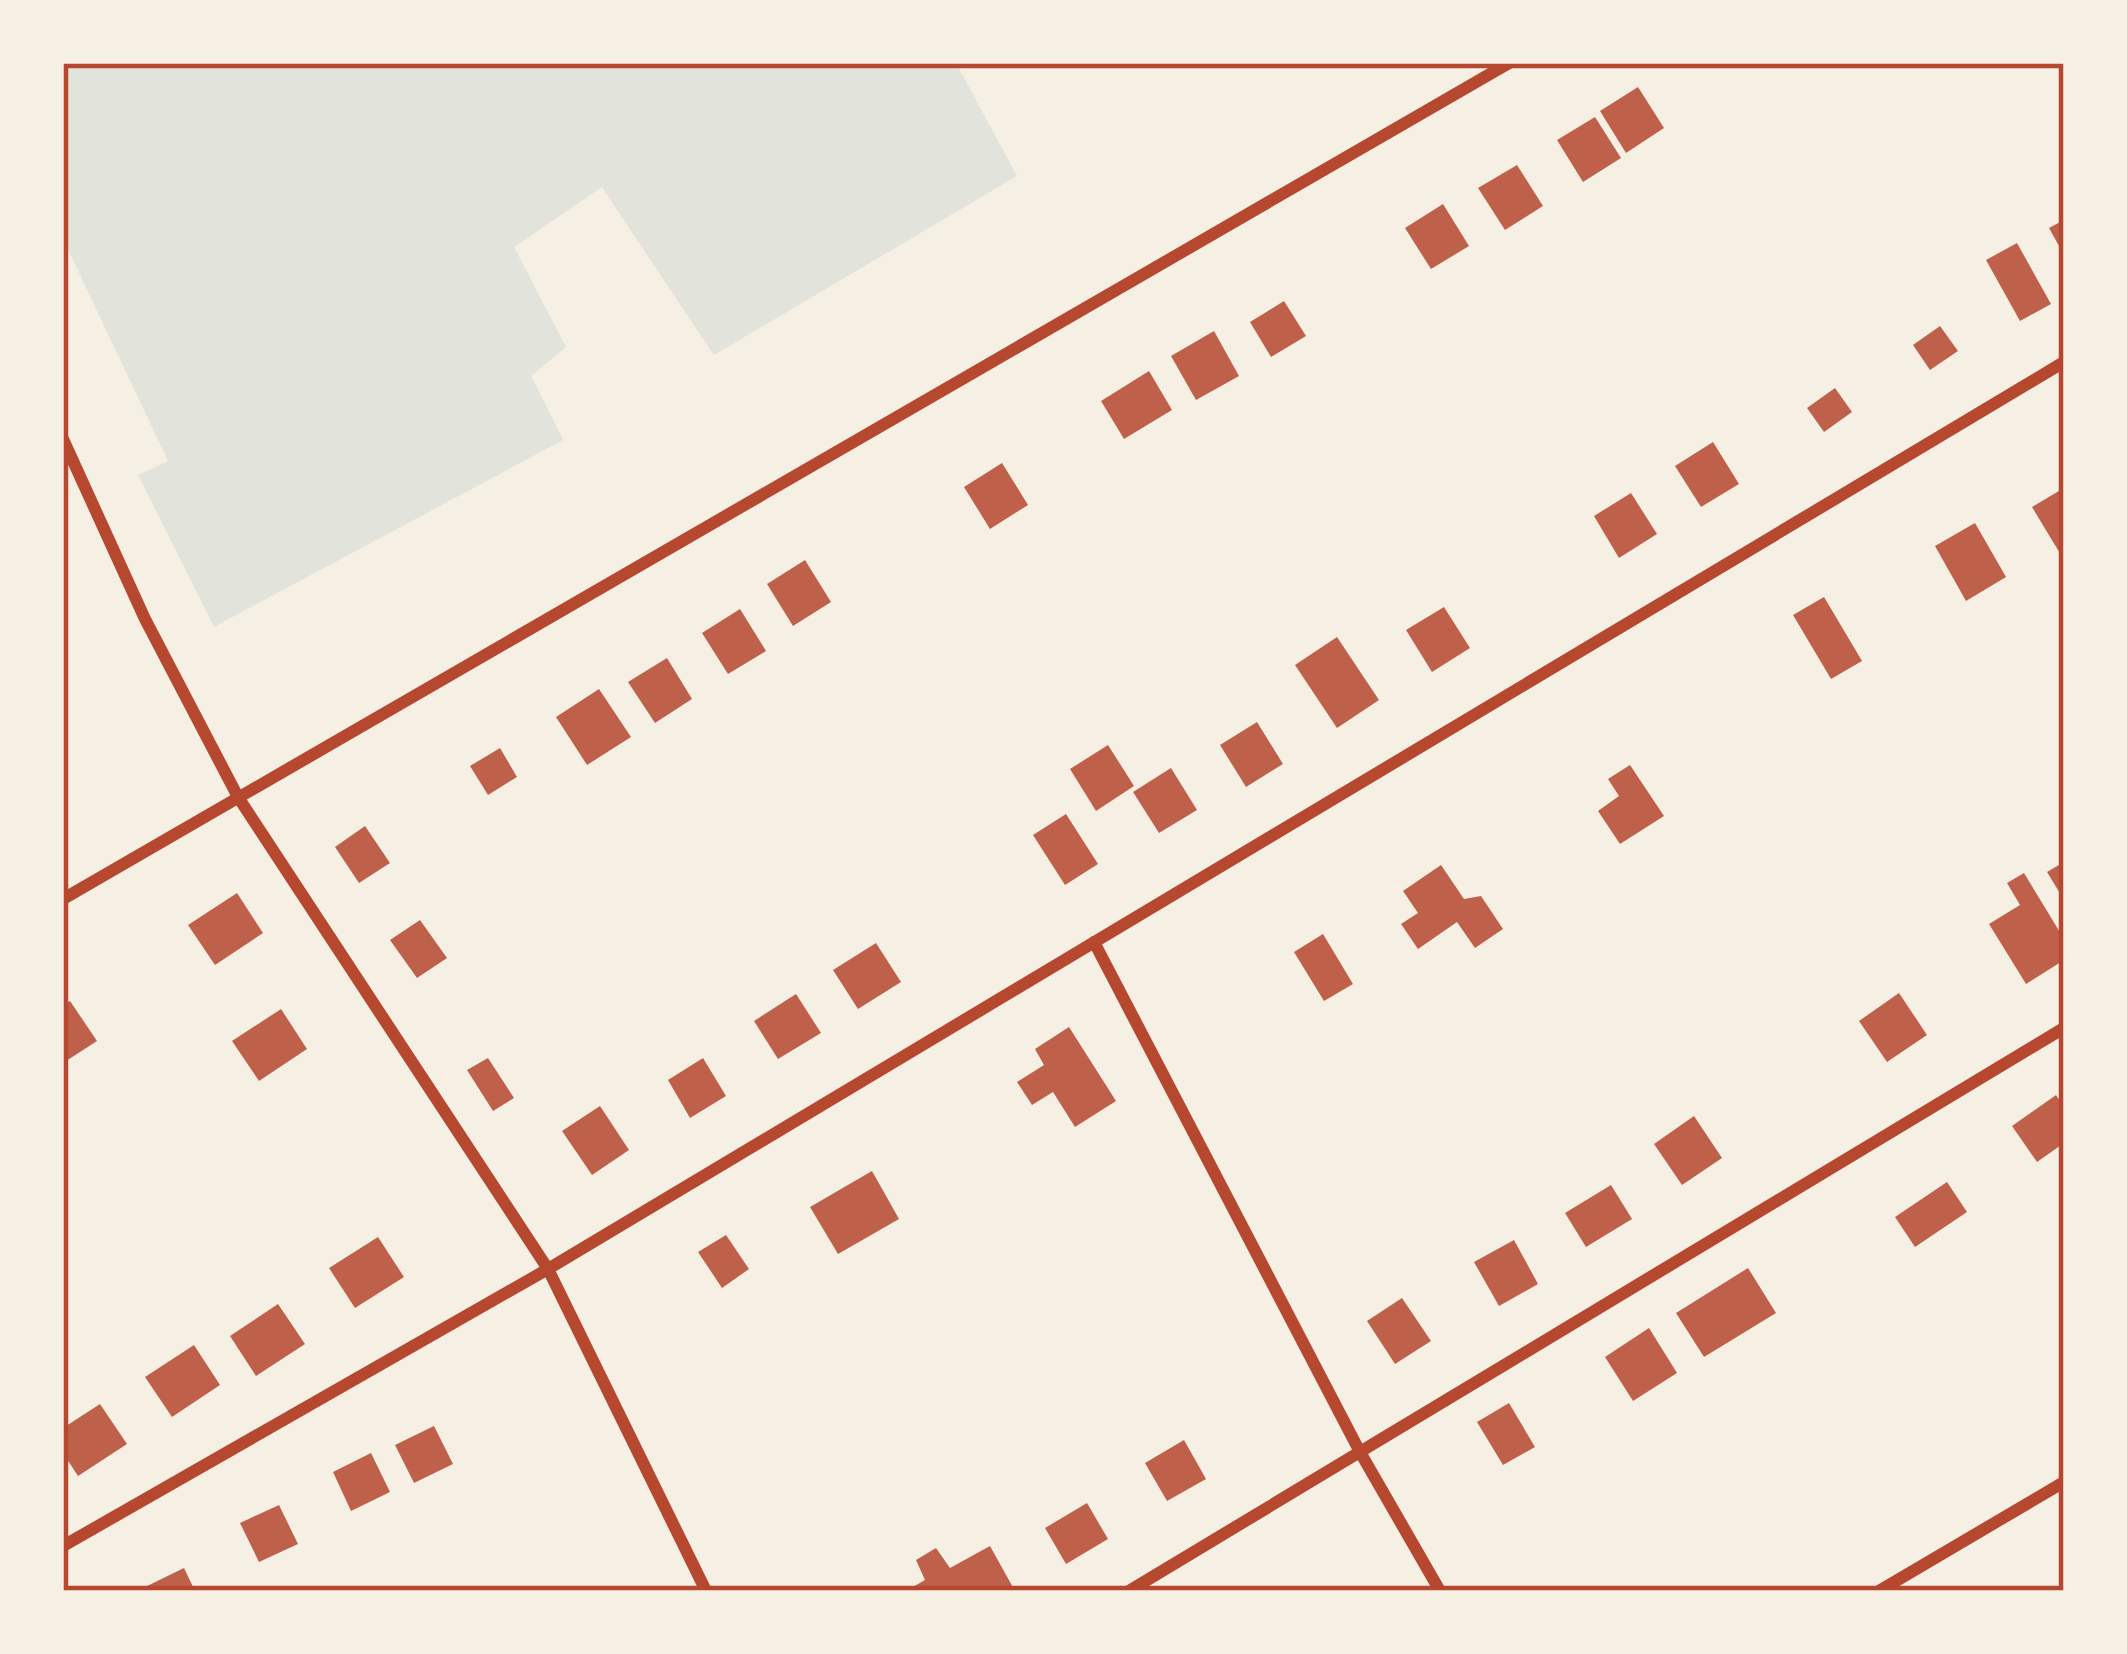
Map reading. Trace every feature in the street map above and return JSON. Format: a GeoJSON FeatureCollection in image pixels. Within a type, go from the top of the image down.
{"type":"FeatureCollection","features":[{"type":"Feature","properties":{"kind":"street"},"geometry":{"type":"LineString","coordinates":[[63,898],[1509,63]]}},
{"type":"Feature","properties":{"kind":"street"},"geometry":{"type":"LineString","coordinates":[[63,1546],[548,1269],[2064,362]]}},
{"type":"Feature","properties":{"kind":"street"},"geometry":{"type":"LineString","coordinates":[[63,439],[145,619],[238,796],[472,1144],[548,1269],[706,1591]]}},
{"type":"Feature","properties":{"kind":"street"},"geometry":{"type":"LineString","coordinates":[[1094,942],[1360,1452],[1440,1591]]}},
{"type":"Feature","properties":{"kind":"street"},"geometry":{"type":"LineString","coordinates":[[1129,1591],[2064,1028]]}},
{"type":"Feature","properties":{"kind":"street"},"geometry":{"type":"LineString","coordinates":[[1879,1591],[2064,1482]]}},
{"type":"Feature","properties":{"kind":"shaded area"},"geometry":{"type":"Polygon","coordinates":[[[63,63],[956,63],[1017,176],[714,355],[602,187],[514,247],[566,347],[531,376],[563,440],[214,627],[138,475],[168,461],[63,239],[63,63]]]}},
{"type":"Feature","properties":{"kind":"building"},"geometry":{"type":"Polygon","coordinates":[[[1638,87],[1664,128],[1626,153],[1600,111],[1638,87]]]}},
{"type":"Feature","properties":{"kind":"building"},"geometry":{"type":"Polygon","coordinates":[[[1595,117],[1621,158],[1583,182],[1557,140],[1595,117]]]}},
{"type":"Feature","properties":{"kind":"building"},"geometry":{"type":"Polygon","coordinates":[[[1517,165],[1543,206],[1505,230],[1478,188],[1517,165]]]}},
{"type":"Feature","properties":{"kind":"building"},"geometry":{"type":"Polygon","coordinates":[[[1443,204],[1469,246],[1431,269],[1405,228],[1443,204]]]}},
{"type":"Feature","properties":{"kind":"building"},"geometry":{"type":"Polygon","coordinates":[[[2064,220],[2064,255],[2049,228],[2064,220]]]}},
{"type":"Feature","properties":{"kind":"building"},"geometry":{"type":"Polygon","coordinates":[[[2017,243],[2051,304],[2020,321],[1986,260],[2017,243]]]}},
{"type":"Feature","properties":{"kind":"building"},"geometry":{"type":"Polygon","coordinates":[[[1284,301],[1306,336],[1271,357],[1250,322],[1284,301]]]}},
{"type":"Feature","properties":{"kind":"building"},"geometry":{"type":"Polygon","coordinates":[[[1940,326],[1958,351],[1930,370],[1913,345],[1940,326]]]}},
{"type":"Feature","properties":{"kind":"building"},"geometry":{"type":"Polygon","coordinates":[[[1214,331],[1239,376],[1196,400],[1171,356],[1214,331]]]}},
{"type":"Feature","properties":{"kind":"building"},"geometry":{"type":"Polygon","coordinates":[[[1149,371],[1172,410],[1124,439],[1101,401],[1149,371]]]}},
{"type":"Feature","properties":{"kind":"building"},"geometry":{"type":"Polygon","coordinates":[[[1835,388],[1852,412],[1824,432],[1807,408],[1835,388]]]}},
{"type":"Feature","properties":{"kind":"building"},"geometry":{"type":"Polygon","coordinates":[[[1713,442],[1739,484],[1701,507],[1675,466],[1713,442]]]}},
{"type":"Feature","properties":{"kind":"building"},"geometry":{"type":"Polygon","coordinates":[[[1002,463],[1028,505],[990,529],[964,487],[1002,463]]]}},
{"type":"Feature","properties":{"kind":"building"},"geometry":{"type":"Polygon","coordinates":[[[2064,488],[2064,560],[2032,507],[2064,488]]]}},
{"type":"Feature","properties":{"kind":"building"},"geometry":{"type":"Polygon","coordinates":[[[1631,493],[1657,534],[1619,558],[1594,516],[1631,493]]]}},
{"type":"Feature","properties":{"kind":"building"},"geometry":{"type":"Polygon","coordinates":[[[1975,523],[2006,577],[1966,601],[1935,546],[1975,523]]]}},
{"type":"Feature","properties":{"kind":"building"},"geometry":{"type":"Polygon","coordinates":[[[805,560],[831,602],[793,626],[767,584],[805,560]]]}},
{"type":"Feature","properties":{"kind":"building"},"geometry":{"type":"Polygon","coordinates":[[[1824,597],[1862,661],[1831,679],[1793,615],[1824,597]]]}},
{"type":"Feature","properties":{"kind":"building"},"geometry":{"type":"Polygon","coordinates":[[[1444,607],[1470,648],[1432,672],[1406,630],[1444,607]]]}},
{"type":"Feature","properties":{"kind":"building"},"geometry":{"type":"Polygon","coordinates":[[[740,609],[766,651],[728,674],[702,633],[740,609]]]}},
{"type":"Feature","properties":{"kind":"building"},"geometry":{"type":"Polygon","coordinates":[[[1337,637],[1379,700],[1337,728],[1295,665],[1337,637]]]}},
{"type":"Feature","properties":{"kind":"building"},"geometry":{"type":"Polygon","coordinates":[[[667,658],[692,699],[655,723],[628,682],[667,658]]]}},
{"type":"Feature","properties":{"kind":"building"},"geometry":{"type":"Polygon","coordinates":[[[599,689],[631,737],[587,765],[556,717],[599,689]]]}},
{"type":"Feature","properties":{"kind":"building"},"geometry":{"type":"Polygon","coordinates":[[[1257,722],[1283,764],[1246,787],[1220,745],[1257,722]]]}},
{"type":"Feature","properties":{"kind":"building"},"geometry":{"type":"Polygon","coordinates":[[[1108,745],[1134,786],[1096,811],[1070,769],[1108,745]]]}},
{"type":"Feature","properties":{"kind":"building"},"geometry":{"type":"Polygon","coordinates":[[[500,748],[517,777],[488,795],[470,766],[500,748]]]}},
{"type":"Feature","properties":{"kind":"building"},"geometry":{"type":"Polygon","coordinates":[[[1630,765],[1664,816],[1620,844],[1598,811],[1619,796],[1608,779],[1630,765]]]}},
{"type":"Feature","properties":{"kind":"building"},"geometry":{"type":"Polygon","coordinates":[[[1171,768],[1197,810],[1159,833],[1133,792],[1171,768]]]}},
{"type":"Feature","properties":{"kind":"building"},"geometry":{"type":"Polygon","coordinates":[[[1066,814],[1098,864],[1065,885],[1033,835],[1066,814]]]}},
{"type":"Feature","properties":{"kind":"building"},"geometry":{"type":"Polygon","coordinates":[[[365,826],[390,863],[359,883],[335,847],[365,826]]]}},
{"type":"Feature","properties":{"kind":"building"},"geometry":{"type":"Polygon","coordinates":[[[2064,862],[2064,900],[2047,872],[2064,862]]]}},
{"type":"Feature","properties":{"kind":"building"},"geometry":{"type":"Polygon","coordinates":[[[1441,865],[1464,899],[1481,896],[1503,929],[1475,948],[1457,922],[1418,949],[1401,924],[1418,913],[1403,891],[1441,865]]]}},
{"type":"Feature","properties":{"kind":"building"},"geometry":{"type":"Polygon","coordinates":[[[2024,873],[2064,939],[2064,960],[2026,984],[1989,924],[2020,905],[2007,883],[2024,873]]]}},
{"type":"Feature","properties":{"kind":"building"},"geometry":{"type":"Polygon","coordinates":[[[237,893],[263,933],[215,965],[188,925],[237,893]]]}},
{"type":"Feature","properties":{"kind":"building"},"geometry":{"type":"Polygon","coordinates":[[[420,920],[447,958],[417,978],[390,940],[420,920]]]}},
{"type":"Feature","properties":{"kind":"building"},"geometry":{"type":"Polygon","coordinates":[[[1323,934],[1353,984],[1324,1001],[1294,952],[1323,934]]]}},
{"type":"Feature","properties":{"kind":"building"},"geometry":{"type":"Polygon","coordinates":[[[876,943],[901,982],[858,1009],[833,970],[876,943]]]}},
{"type":"Feature","properties":{"kind":"building"},"geometry":{"type":"Polygon","coordinates":[[[1899,993],[1927,1035],[1887,1062],[1859,1021],[1899,993]]]}},
{"type":"Feature","properties":{"kind":"building"},"geometry":{"type":"Polygon","coordinates":[[[796,994],[821,1033],[778,1059],[754,1021],[796,994]]]}},
{"type":"Feature","properties":{"kind":"building"},"geometry":{"type":"Polygon","coordinates":[[[70,1001],[97,1041],[63,1063],[63,1005],[70,1001]]]}},
{"type":"Feature","properties":{"kind":"building"},"geometry":{"type":"Polygon","coordinates":[[[281,1009],[307,1049],[259,1081],[232,1041],[281,1009]]]}},
{"type":"Feature","properties":{"kind":"building"},"geometry":{"type":"Polygon","coordinates":[[[1069,1027],[1116,1101],[1075,1127],[1053,1092],[1032,1105],[1017,1082],[1044,1065],[1035,1049],[1069,1027]]]}},
{"type":"Feature","properties":{"kind":"building"},"geometry":{"type":"Polygon","coordinates":[[[488,1058],[514,1098],[493,1111],[467,1070],[488,1058]]]}},
{"type":"Feature","properties":{"kind":"building"},"geometry":{"type":"Polygon","coordinates":[[[703,1058],[726,1096],[690,1118],[668,1080],[703,1058]]]}},
{"type":"Feature","properties":{"kind":"building"},"geometry":{"type":"Polygon","coordinates":[[[2056,1095],[2064,1107],[2064,1143],[2037,1162],[2012,1126],[2056,1095]]]}},
{"type":"Feature","properties":{"kind":"building"},"geometry":{"type":"Polygon","coordinates":[[[600,1106],[629,1150],[592,1175],[562,1131],[600,1106]]]}},
{"type":"Feature","properties":{"kind":"building"},"geometry":{"type":"Polygon","coordinates":[[[1694,1116],[1722,1158],[1682,1185],[1654,1144],[1694,1116]]]}},
{"type":"Feature","properties":{"kind":"building"},"geometry":{"type":"Polygon","coordinates":[[[872,1171],[899,1219],[838,1254],[810,1207],[872,1171]]]}},
{"type":"Feature","properties":{"kind":"building"},"geometry":{"type":"Polygon","coordinates":[[[1947,1182],[1967,1212],[1915,1247],[1895,1217],[1947,1182]]]}},
{"type":"Feature","properties":{"kind":"building"},"geometry":{"type":"Polygon","coordinates":[[[1611,1185],[1632,1219],[1586,1247],[1565,1213],[1611,1185]]]}},
{"type":"Feature","properties":{"kind":"building"},"geometry":{"type":"Polygon","coordinates":[[[726,1235],[749,1269],[722,1288],[698,1252],[726,1235]]]}},
{"type":"Feature","properties":{"kind":"building"},"geometry":{"type":"Polygon","coordinates":[[[378,1237],[404,1277],[355,1308],[329,1268],[378,1237]]]}},
{"type":"Feature","properties":{"kind":"building"},"geometry":{"type":"Polygon","coordinates":[[[1514,1240],[1538,1284],[1499,1306],[1474,1262],[1514,1240]]]}},
{"type":"Feature","properties":{"kind":"building"},"geometry":{"type":"Polygon","coordinates":[[[1748,1268],[1776,1313],[1704,1357],[1676,1313],[1748,1268]]]}},
{"type":"Feature","properties":{"kind":"building"},"geometry":{"type":"Polygon","coordinates":[[[1402,1298],[1431,1341],[1395,1364],[1367,1321],[1402,1298]]]}},
{"type":"Feature","properties":{"kind":"building"},"geometry":{"type":"Polygon","coordinates":[[[278,1304],[305,1344],[256,1376],[230,1336],[278,1304]]]}},
{"type":"Feature","properties":{"kind":"building"},"geometry":{"type":"Polygon","coordinates":[[[1649,1328],[1677,1373],[1633,1401],[1605,1357],[1649,1328]]]}},
{"type":"Feature","properties":{"kind":"building"},"geometry":{"type":"Polygon","coordinates":[[[194,1345],[220,1385],[172,1417],[145,1377],[194,1345]]]}},
{"type":"Feature","properties":{"kind":"building"},"geometry":{"type":"Polygon","coordinates":[[[1509,1403],[1535,1447],[1503,1465],[1477,1422],[1509,1403]]]}},
{"type":"Feature","properties":{"kind":"building"},"geometry":{"type":"Polygon","coordinates":[[[100,1404],[127,1444],[78,1476],[63,1453],[63,1428],[100,1404]]]}},
{"type":"Feature","properties":{"kind":"building"},"geometry":{"type":"Polygon","coordinates":[[[434,1426],[453,1464],[414,1483],[395,1445],[434,1426]]]}},
{"type":"Feature","properties":{"kind":"building"},"geometry":{"type":"Polygon","coordinates":[[[1184,1440],[1206,1479],[1167,1501],[1145,1463],[1184,1440]]]}},
{"type":"Feature","properties":{"kind":"building"},"geometry":{"type":"Polygon","coordinates":[[[371,1453],[390,1492],[351,1511],[333,1472],[371,1453]]]}},
{"type":"Feature","properties":{"kind":"building"},"geometry":{"type":"Polygon","coordinates":[[[1087,1503],[1108,1539],[1066,1564],[1045,1528],[1087,1503]]]}},
{"type":"Feature","properties":{"kind":"building"},"geometry":{"type":"Polygon","coordinates":[[[279,1505],[298,1544],[259,1562],[240,1523],[279,1505]]]}},
{"type":"Feature","properties":{"kind":"building"},"geometry":{"type":"Polygon","coordinates":[[[990,1546],[1015,1591],[911,1588],[925,1580],[916,1560],[936,1548],[950,1568],[990,1546]]]}},
{"type":"Feature","properties":{"kind":"building"},"geometry":{"type":"Polygon","coordinates":[[[184,1568],[195,1591],[147,1591],[145,1587],[184,1568]]]}}]}
